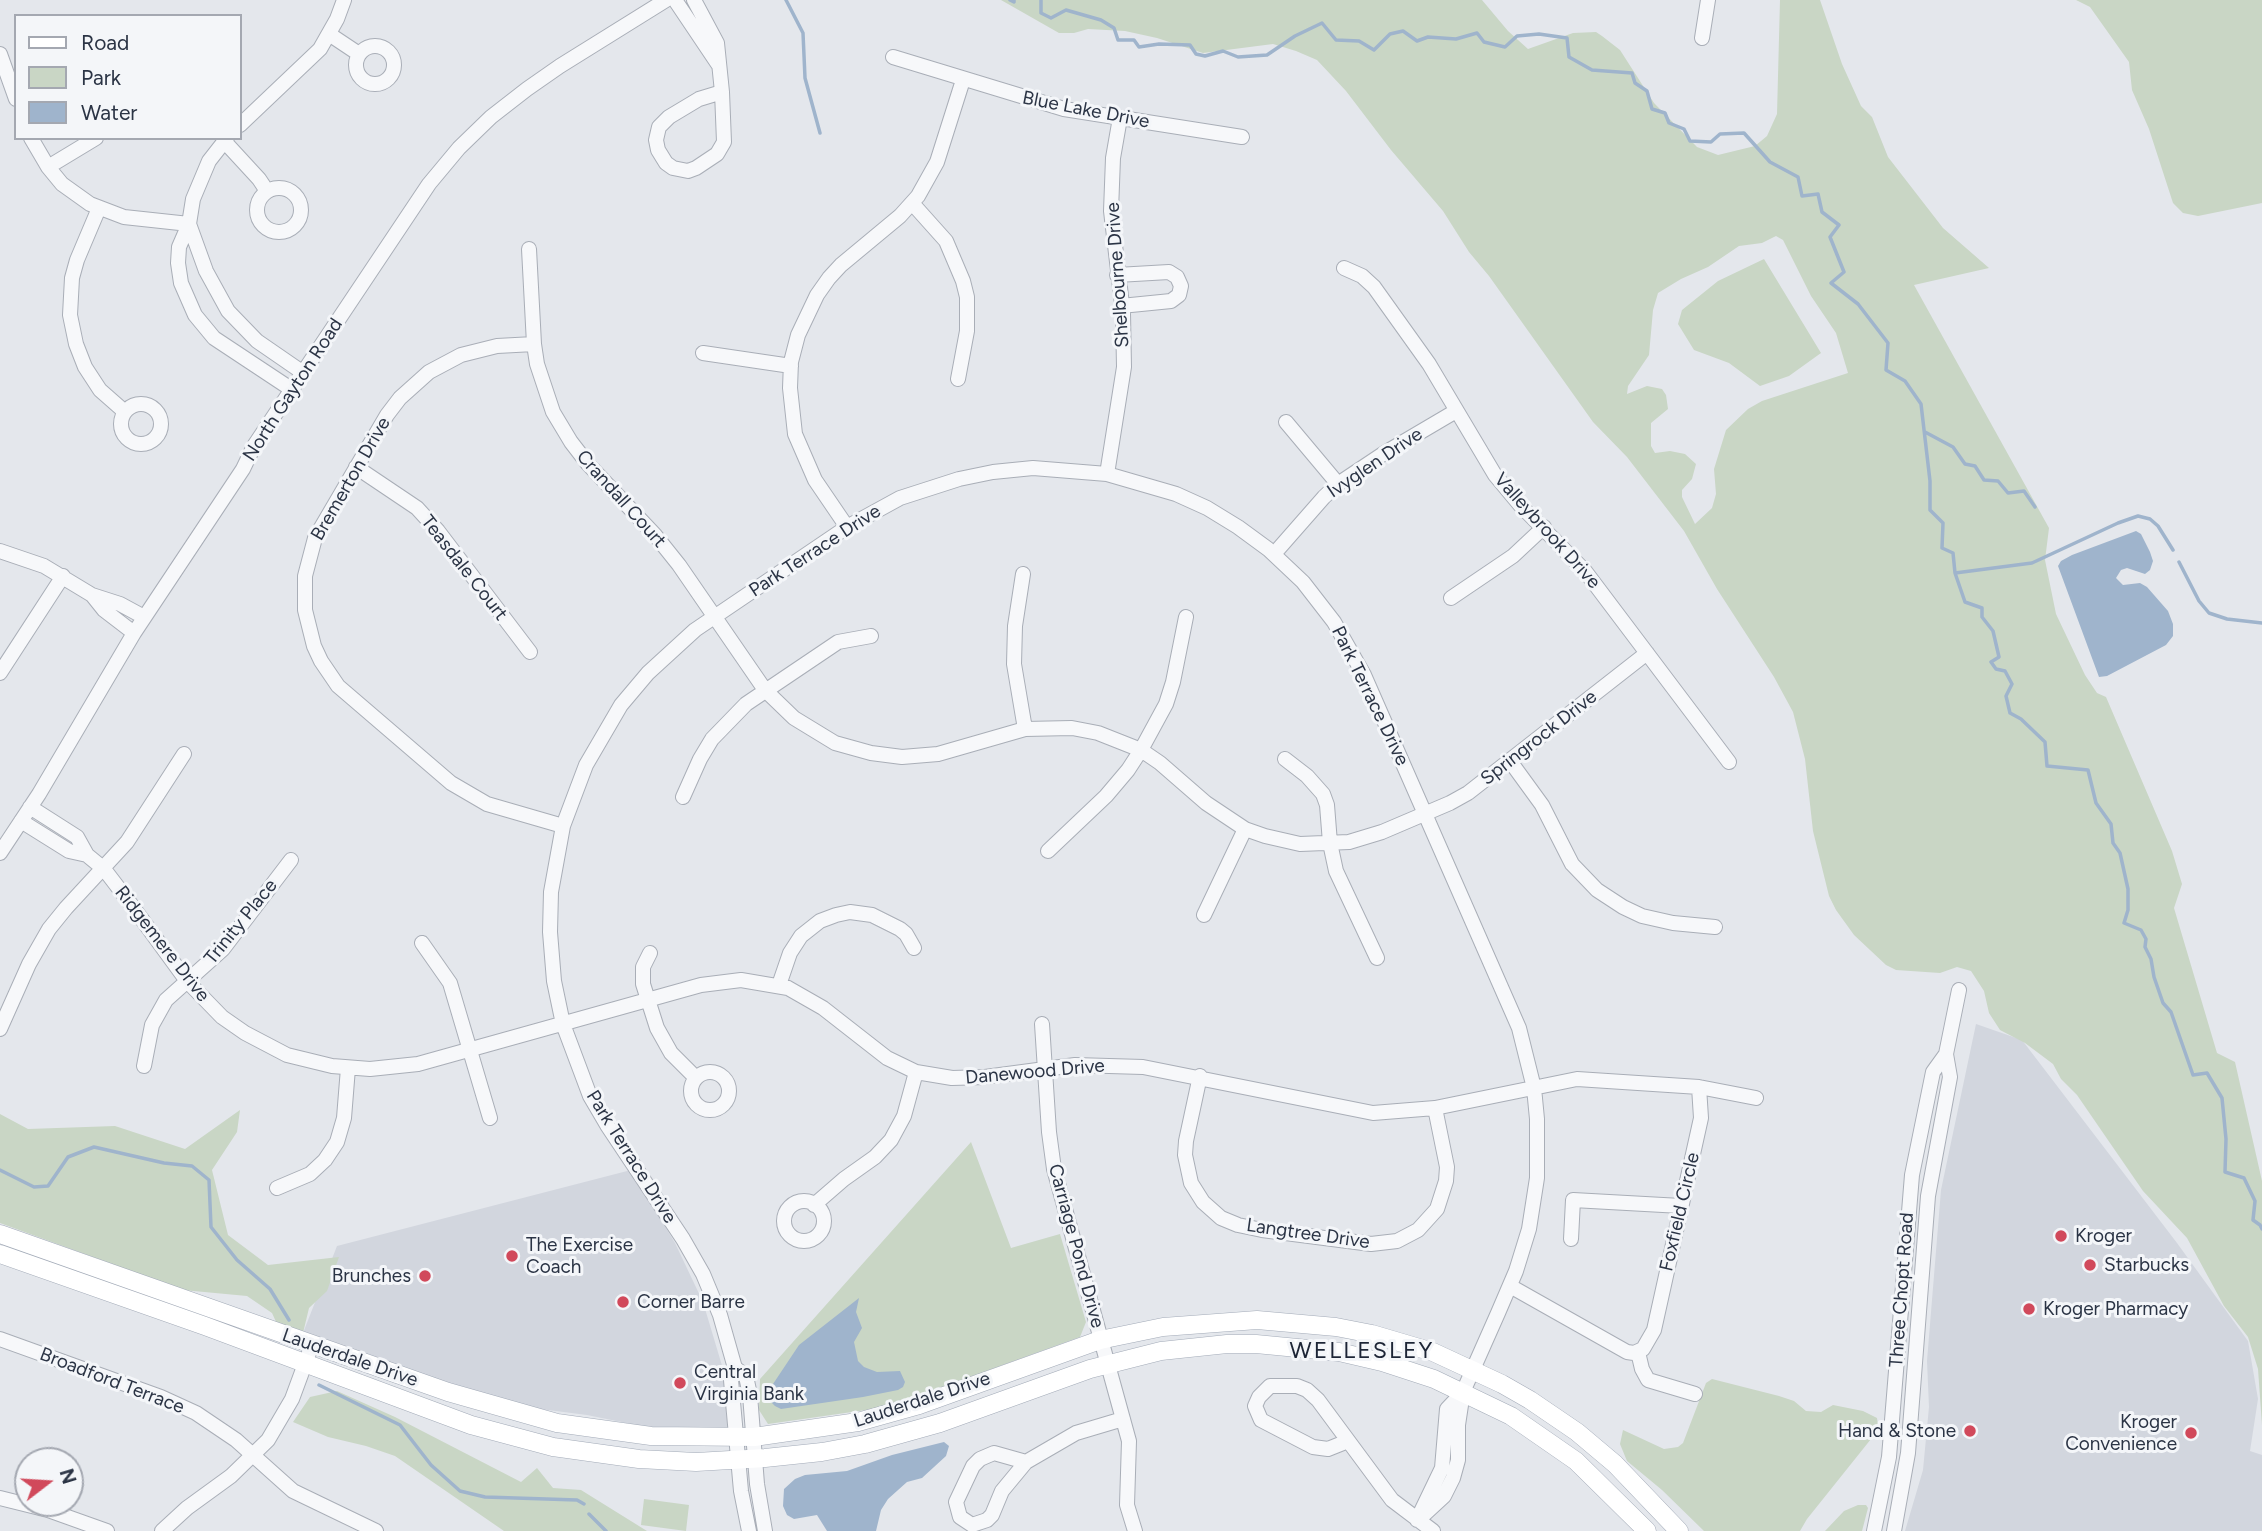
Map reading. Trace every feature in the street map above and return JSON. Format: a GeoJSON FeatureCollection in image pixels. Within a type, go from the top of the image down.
{"type":"FeatureCollection","features":[{"type":"Feature","properties":{"kind":"main road","name":"Lauderdale Drive"},"geometry":{"type":"LineString","coordinates":[[0,1234],[447,1392],[557,1423],[651,1436],[745,1437],[831,1427],[882,1416],[1100,1340],[1155,1328],[1257,1320],[1348,1329],[1433,1352],[1530,1400],[1577,1432],[1615,1464],[1679,1531]]}},
{"type":"Feature","properties":{"kind":"main road","name":"Lauderdale Drive"},"geometry":{"type":"LineString","coordinates":[[0,1254],[205,1326],[471,1425],[553,1447],[639,1459],[696,1462],[822,1452],[900,1435],[1107,1363],[1161,1351],[1203,1346],[1289,1345],[1363,1357],[1424,1376],[1511,1416],[1550,1441],[1597,1480],[1647,1531]]}},
{"type":"Feature","properties":{"kind":"street"},"geometry":{"type":"LineString","coordinates":[[242,123],[308,61],[329,34],[344,0]]}},
{"type":"Feature","properties":{"kind":"street","name":"North Gayton Road"},"geometry":{"type":"LineString","coordinates":[[0,853],[144,617],[243,469],[254,446],[302,372],[429,184],[459,148],[491,117],[527,89],[666,0]]}},
{"type":"Feature","properties":{"kind":"street"},"geometry":{"type":"LineString","coordinates":[[675,0],[719,66]]}},
{"type":"Feature","properties":{"kind":"street"},"geometry":{"type":"LineString","coordinates":[[694,0],[715,35],[722,92],[724,142],[720,150],[696,168],[688,171],[673,168],[666,163],[658,150],[656,140],[659,127],[669,117],[699,99],[722,92]]}},
{"type":"Feature","properties":{"kind":"street"},"geometry":{"type":"LineString","coordinates":[[1702,38],[1709,0]]}},
{"type":"Feature","properties":{"kind":"street"},"geometry":{"type":"LineString","coordinates":[[329,34],[359,54]]}},
{"type":"Feature","properties":{"kind":"street"},"geometry":{"type":"LineString","coordinates":[[0,54],[2,70],[14,95]]}},
{"type":"Feature","properties":{"kind":"street","name":"Blue Lake Drive"},"geometry":{"type":"LineString","coordinates":[[893,57],[1052,106],[1242,137]]}},
{"type":"Feature","properties":{"kind":"street"},"geometry":{"type":"LineString","coordinates":[[847,527],[815,480],[801,451],[791,408],[791,366],[801,325],[817,295],[841,265],[912,203],[928,181],[937,162],[963,80]]}},
{"type":"Feature","properties":{"kind":"street","name":"Shelbourne Drive"},"geometry":{"type":"LineString","coordinates":[[1107,474],[1124,367],[1111,187],[1119,118]]}},
{"type":"Feature","properties":{"kind":"street"},"geometry":{"type":"LineString","coordinates":[[32,140],[48,167],[71,191],[99,208],[136,219],[189,224]]}},
{"type":"Feature","properties":{"kind":"street"},"geometry":{"type":"LineString","coordinates":[[48,167],[93,140]]}},
{"type":"Feature","properties":{"kind":"street"},"geometry":{"type":"LineString","coordinates":[[267,191],[225,140],[209,161],[200,180],[190,210],[189,224],[206,271],[228,311],[257,341],[302,372]]}},
{"type":"Feature","properties":{"kind":"street"},"geometry":{"type":"LineString","coordinates":[[912,203],[946,241],[963,281],[967,297],[967,331],[958,379]]}},
{"type":"Feature","properties":{"kind":"street"},"geometry":{"type":"LineString","coordinates":[[99,208],[72,278],[70,315],[76,344],[85,367],[100,390],[125,412]]}},
{"type":"Feature","properties":{"kind":"street"},"geometry":{"type":"LineString","coordinates":[[189,224],[182,235],[178,263],[181,283],[195,314],[214,338],[291,389]]}},
{"type":"Feature","properties":{"kind":"street","name":"Crandall Court"},"geometry":{"type":"LineString","coordinates":[[529,249],[534,344],[544,389],[553,412],[570,442],[588,464],[655,535],[765,690],[779,705],[807,727],[835,743],[871,753],[902,757],[938,754],[1025,729]]}},
{"type":"Feature","properties":{"kind":"street","name":"Valleybrook Drive"},"geometry":{"type":"LineString","coordinates":[[1344,268],[1362,276],[1374,287],[1408,332],[1495,475],[1520,505],[1585,571],[1729,762]]}},
{"type":"Feature","properties":{"kind":"street"},"geometry":{"type":"LineString","coordinates":[[1117,275],[1169,272],[1177,277],[1181,286],[1179,295],[1171,301],[1121,306]]}},
{"type":"Feature","properties":{"kind":"street","name":"Bremerton Drive"},"geometry":{"type":"LineString","coordinates":[[534,344],[478,350],[445,363],[429,372],[400,398],[321,525],[309,554],[305,576],[305,610],[309,631],[321,661],[338,686],[451,783],[487,804],[563,826]]}},
{"type":"Feature","properties":{"kind":"street"},"geometry":{"type":"LineString","coordinates":[[703,353],[791,366]]}},
{"type":"Feature","properties":{"kind":"street","name":"Ivyglen Drive"},"geometry":{"type":"LineString","coordinates":[[1274,554],[1338,484],[1456,411]]}},
{"type":"Feature","properties":{"kind":"street"},"geometry":{"type":"LineString","coordinates":[[1286,422],[1338,484]]}},
{"type":"Feature","properties":{"kind":"street","name":"Teasdale Court"},"geometry":{"type":"LineString","coordinates":[[356,467],[417,508],[438,531],[530,652]]}},
{"type":"Feature","properties":{"kind":"street","name":"Park Terrace Drive"},"geometry":{"type":"LineString","coordinates":[[765,1531],[747,1459],[746,1376],[735,1368],[720,1315],[703,1275],[590,1096],[563,1024],[554,981],[550,932],[552,882],[563,826],[586,765],[621,705],[669,652],[715,617],[847,527],[900,498],[959,479],[1033,468],[1107,474],[1157,487],[1207,508],[1274,554],[1316,597],[1349,646],[1364,675],[1519,1028],[1534,1088],[1539,1147],[1536,1190],[1525,1245],[1510,1286],[1463,1392],[1447,1409],[1442,1468],[1417,1520]]}},
{"type":"Feature","properties":{"kind":"street"},"geometry":{"type":"LineString","coordinates":[[1451,598],[1513,556],[1544,527]]}},
{"type":"Feature","properties":{"kind":"street"},"geometry":{"type":"LineString","coordinates":[[0,551],[32,561],[63,576],[92,595],[120,604],[144,617]]}},
{"type":"Feature","properties":{"kind":"street"},"geometry":{"type":"LineString","coordinates":[[1024,575],[1015,626],[1014,664],[1025,729]]}},
{"type":"Feature","properties":{"kind":"street"},"geometry":{"type":"LineString","coordinates":[[0,673],[63,576]]}},
{"type":"Feature","properties":{"kind":"street"},"geometry":{"type":"LineString","coordinates":[[92,595],[104,610],[134,633]]}},
{"type":"Feature","properties":{"kind":"street"},"geometry":{"type":"LineString","coordinates":[[1048,851],[1106,796],[1128,771],[1141,750],[1166,704],[1186,617]]}},
{"type":"Feature","properties":{"kind":"street"},"geometry":{"type":"LineString","coordinates":[[683,797],[712,739],[746,704],[838,642],[871,636]]}},
{"type":"Feature","properties":{"kind":"street","name":"Springrock Drive"},"geometry":{"type":"LineString","coordinates":[[1025,729],[1072,728],[1098,733],[1141,750],[1206,803],[1245,829],[1265,836],[1300,844],[1360,840],[1468,793],[1647,653]]}},
{"type":"Feature","properties":{"kind":"street"},"geometry":{"type":"LineString","coordinates":[[0,1029],[29,964],[49,929],[127,842],[184,754]]}},
{"type":"Feature","properties":{"kind":"street"},"geometry":{"type":"LineString","coordinates":[[1285,759],[1307,776],[1323,794],[1327,805],[1330,843],[1342,887],[1377,958]]}},
{"type":"Feature","properties":{"kind":"street"},"geometry":{"type":"LineString","coordinates":[[1510,761],[1542,805],[1572,864],[1597,890],[1642,916],[1673,923],[1714,927]]}},
{"type":"Feature","properties":{"kind":"street","name":"Ridgemere Drive"},"geometry":{"type":"LineString","coordinates":[[30,807],[77,837],[87,855],[104,869],[187,981],[222,1017],[261,1042],[310,1062],[348,1068],[404,1066],[563,1024]]}},
{"type":"Feature","properties":{"kind":"street","name":"Ridgemere Drive"},"geometry":{"type":"LineString","coordinates":[[21,821],[69,851],[87,855]]}},
{"type":"Feature","properties":{"kind":"street"},"geometry":{"type":"LineString","coordinates":[[1204,915],[1245,829]]}},
{"type":"Feature","properties":{"kind":"street","name":"Trinity Place"},"geometry":{"type":"LineString","coordinates":[[144,1066],[152,1025],[158,1011],[170,996],[223,949],[291,860]]}},
{"type":"Feature","properties":{"kind":"street"},"geometry":{"type":"LineString","coordinates":[[779,985],[790,953],[802,936],[820,921],[836,915],[857,912],[872,915],[906,934],[914,948]]}},
{"type":"Feature","properties":{"kind":"street"},"geometry":{"type":"LineString","coordinates":[[422,943],[441,966],[450,983],[490,1118]]}},
{"type":"Feature","properties":{"kind":"street"},"geometry":{"type":"LineString","coordinates":[[650,953],[642,974],[657,1028],[680,1064],[696,1078]]}},
{"type":"Feature","properties":{"kind":"street","name":"Danewood Drive"},"geometry":{"type":"LineString","coordinates":[[563,1024],[701,985],[741,980],[779,985],[808,998],[887,1058],[916,1072],[963,1079],[1074,1065],[1143,1066],[1353,1110],[1392,1113],[1435,1108],[1534,1088]]}},
{"type":"Feature","properties":{"kind":"street","name":"Three Chopt Road"},"geometry":{"type":"LineString","coordinates":[[1894,1531],[1908,1453],[1928,1196],[1951,1077],[1947,1054],[1959,990]]}},
{"type":"Feature","properties":{"kind":"street","name":"Carriage Pond Drive"},"geometry":{"type":"LineString","coordinates":[[1042,1024],[1054,1169],[1129,1441],[1127,1505],[1135,1531]]}},
{"type":"Feature","properties":{"kind":"street","name":"Three Chopt Road"},"geometry":{"type":"LineString","coordinates":[[1874,1531],[1889,1457],[1912,1175],[1933,1072],[1947,1054]]}},
{"type":"Feature","properties":{"kind":"street"},"geometry":{"type":"LineString","coordinates":[[277,1188],[310,1174],[338,1142],[344,1118],[348,1068]]}},
{"type":"Feature","properties":{"kind":"street"},"geometry":{"type":"LineString","coordinates":[[814,1205],[875,1157],[891,1140],[904,1116],[916,1072]]}},
{"type":"Feature","properties":{"kind":"street","name":"Langtree Drive"},"geometry":{"type":"LineString","coordinates":[[1200,1076],[1186,1141],[1185,1156],[1191,1183],[1203,1202],[1221,1218],[1262,1230],[1370,1244],[1397,1241],[1418,1230],[1437,1209],[1446,1181],[1447,1167],[1435,1108]]}},
{"type":"Feature","properties":{"kind":"street"},"geometry":{"type":"LineString","coordinates":[[1534,1088],[1577,1079],[1699,1087],[1756,1098]]}},
{"type":"Feature","properties":{"kind":"street","name":"Foxfield Circle"},"geometry":{"type":"LineString","coordinates":[[1638,1352],[1648,1344],[1654,1330],[1701,1118],[1699,1087]]}},
{"type":"Feature","properties":{"kind":"street"},"geometry":{"type":"LineString","coordinates":[[1571,1238],[1573,1200],[1681,1206]]}},
{"type":"Feature","properties":{"kind":"street"},"geometry":{"type":"LineString","coordinates":[[1510,1286],[1608,1343],[1627,1352],[1638,1352],[1642,1370],[1648,1380],[1695,1394]]}},
{"type":"Feature","properties":{"kind":"street","name":"Broadford Terrace"},"geometry":{"type":"LineString","coordinates":[[0,1339],[161,1397],[195,1413],[227,1433],[293,1491],[376,1531]]}},
{"type":"Feature","properties":{"kind":"street"},"geometry":{"type":"LineString","coordinates":[[162,1531],[187,1508],[231,1476],[279,1424],[292,1399],[312,1346]]}},
{"type":"Feature","properties":{"kind":"street"},"geometry":{"type":"LineString","coordinates":[[1348,1441],[1328,1449],[1313,1447],[1261,1420],[1255,1406],[1259,1397],[1270,1386],[1297,1386],[1307,1390],[1318,1399],[1392,1500],[1433,1531]]}},
{"type":"Feature","properties":{"kind":"street"},"geometry":{"type":"LineString","coordinates":[[1026,1462],[994,1453],[980,1459],[956,1502],[960,1517],[972,1525],[987,1520],[992,1515],[1002,1491],[1026,1462],[1076,1433],[1123,1419]]}},
{"type":"Feature","properties":{"kind":"street","name":"Park Terrace Drive"},"geometry":{"type":"LineString","coordinates":[[747,1459],[741,1491],[748,1531]]}},
{"type":"Feature","properties":{"kind":"street"},"geometry":{"type":"LineString","coordinates":[[0,1498],[48,1510],[107,1531]]}},
{"type":"Feature","properties":{"kind":"shaded area"},"geometry":{"type":"Polygon","coordinates":[[[1976,1024],[2022,1040],[2248,1341],[2258,1399],[2250,1451],[2262,1455],[2262,1531],[1905,1531],[1923,1470],[1929,1407],[1927,1361],[1941,1190],[1976,1024]]]}},
{"type":"Feature","properties":{"kind":"shaded area"},"geometry":{"type":"Polygon","coordinates":[[[631,1170],[675,1243],[703,1302],[723,1369],[730,1415],[728,1427],[717,1431],[656,1429],[587,1415],[517,1406],[303,1333],[337,1246],[631,1170]]]}},
{"type":"Feature","properties":{"kind":"green space"},"geometry":{"type":"Polygon","coordinates":[[[1001,0],[1482,0],[1508,31],[1528,49],[1573,33],[1596,32],[1620,50],[1654,103],[1697,147],[1718,155],[1755,146],[1767,136],[1777,114],[1780,0],[1820,0],[1842,64],[1861,106],[1872,117],[1888,157],[1943,228],[1989,268],[1914,285],[2049,528],[2045,560],[2056,614],[2085,675],[2097,693],[2106,697],[2172,851],[2182,884],[2174,908],[2217,1053],[2235,1062],[2262,1181],[2262,1425],[2258,1369],[2248,1337],[2224,1306],[2187,1238],[2143,1191],[2077,1095],[2061,1079],[2053,1064],[2025,1043],[2000,1030],[1989,1013],[1984,991],[1971,971],[1957,967],[1940,973],[1896,970],[1886,965],[1854,935],[1836,910],[1829,896],[1813,831],[1805,759],[1793,712],[1774,677],[1717,589],[1684,531],[1627,457],[1593,422],[1469,252],[1443,211],[1346,91],[1317,60],[1273,44],[1203,53],[1125,31],[1088,29],[1059,33],[1001,0]],[[1776,236],[1762,243],[1739,246],[1708,267],[1658,293],[1653,310],[1649,355],[1628,386],[1627,394],[1647,386],[1662,389],[1666,395],[1668,409],[1651,423],[1651,446],[1655,453],[1670,451],[1685,454],[1696,464],[1692,479],[1682,490],[1682,497],[1695,524],[1712,508],[1716,494],[1714,469],[1726,430],[1748,409],[1762,401],[1848,373],[1836,333],[1811,296],[1783,240],[1776,236]]]}},
{"type":"Feature","properties":{"kind":"green space"},"geometry":{"type":"Polygon","coordinates":[[[2076,0],[2262,0],[2262,203],[2198,216],[2183,213],[2173,203],[2149,129],[2132,90],[2129,62],[2090,7],[2076,0]]]}},
{"type":"Feature","properties":{"kind":"green space"},"geometry":{"type":"Polygon","coordinates":[[[1764,259],[1821,353],[1789,376],[1760,386],[1729,363],[1694,350],[1678,324],[1682,310],[1718,281],[1764,259]]]}},
{"type":"Feature","properties":{"kind":"green space"},"geometry":{"type":"Polygon","coordinates":[[[240,1110],[237,1132],[212,1170],[228,1235],[268,1265],[339,1257],[327,1291],[309,1308],[303,1333],[277,1324],[272,1313],[247,1296],[183,1290],[0,1223],[0,1114],[28,1129],[115,1126],[185,1149],[240,1110]]]}},
{"type":"Feature","properties":{"kind":"green space"},"geometry":{"type":"Polygon","coordinates":[[[971,1142],[1011,1248],[1060,1234],[1086,1322],[1080,1337],[887,1407],[768,1424],[759,1410],[760,1379],[971,1142]]]}},
{"type":"Feature","properties":{"kind":"green space"},"geometry":{"type":"Polygon","coordinates":[[[1712,1379],[1794,1401],[1806,1411],[1821,1412],[1833,1405],[1863,1411],[1877,1418],[1878,1426],[1871,1439],[1800,1531],[1704,1531],[1627,1461],[1620,1444],[1623,1430],[1664,1449],[1678,1447],[1683,1443],[1706,1383],[1712,1379]]]}},
{"type":"Feature","properties":{"kind":"green space"},"geometry":{"type":"Polygon","coordinates":[[[337,1391],[395,1417],[521,1482],[537,1468],[553,1488],[581,1490],[647,1531],[504,1531],[395,1456],[328,1437],[293,1422],[310,1397],[337,1391]]]}},
{"type":"Feature","properties":{"kind":"green space"},"geometry":{"type":"Polygon","coordinates":[[[644,1499],[689,1505],[686,1531],[641,1525],[644,1499]]]}},
{"type":"Feature","properties":{"kind":"green space"},"geometry":{"type":"Polygon","coordinates":[[[1858,1505],[1866,1505],[1868,1508],[1862,1531],[1825,1531],[1844,1511],[1858,1505]]]}},
{"type":"Feature","properties":{"kind":"water"},"geometry":{"type":"Polygon","coordinates":[[[2136,531],[2141,534],[2150,552],[2153,561],[2150,570],[2145,574],[2127,568],[2121,570],[2116,578],[2123,585],[2140,583],[2147,587],[2168,611],[2173,624],[2173,636],[2166,645],[2107,676],[2099,677],[2058,566],[2072,555],[2136,531]]]}},
{"type":"Feature","properties":{"kind":"water"},"geometry":{"type":"Polygon","coordinates":[[[859,1298],[856,1312],[862,1328],[854,1342],[858,1361],[864,1367],[877,1372],[900,1371],[905,1382],[903,1387],[863,1397],[781,1409],[775,1406],[770,1401],[771,1387],[799,1345],[859,1298]]]}},
{"type":"Feature","properties":{"kind":"water"},"geometry":{"type":"Polygon","coordinates":[[[944,1442],[949,1446],[946,1456],[922,1478],[907,1482],[888,1499],[881,1510],[876,1531],[827,1531],[817,1515],[794,1519],[787,1515],[783,1506],[784,1489],[795,1479],[805,1475],[847,1471],[892,1455],[944,1442]]]}},
{"type":"Feature","properties":{"kind":"waterway"},"geometry":{"type":"LineString","coordinates":[[786,0],[803,33],[805,78],[820,133]]}},
{"type":"Feature","properties":{"kind":"waterway"},"geometry":{"type":"LineString","coordinates":[[1010,0],[1014,0]]}},
{"type":"Feature","properties":{"kind":"waterway"},"geometry":{"type":"LineString","coordinates":[[1041,0],[1041,13],[1051,18],[1066,10],[1101,20],[1114,28],[1118,40],[1134,40],[1139,47],[1159,44],[1190,45],[1196,54],[1205,56],[1223,51],[1238,57],[1267,55],[1295,36],[1322,23],[1336,40],[1359,41],[1374,50],[1390,34],[1403,31],[1417,41],[1428,37],[1456,39],[1477,33],[1484,42],[1505,47],[1517,36],[1539,34],[1567,38],[1569,57],[1592,70],[1632,73],[1635,83],[1647,91],[1652,109],[1665,113],[1669,123],[1684,129],[1690,141],[1711,142],[1720,134],[1744,133],[1770,162],[1798,177],[1802,196],[1818,194],[1822,212],[1839,225],[1830,237],[1844,272],[1831,283],[1858,304],[1888,343],[1886,370],[1905,381],[1921,404],[1930,481],[1930,510],[1943,523],[1942,548],[1953,553],[1955,573],[1965,602],[1982,608],[1982,617],[1993,631],[1999,657],[1991,662],[1996,669],[2005,671],[2012,684],[2006,696],[2010,713],[2021,719],[2045,742],[2047,766],[2088,770],[2096,803],[2111,824],[2113,843],[2120,853],[2128,889],[2128,910],[2124,923],[2141,930],[2146,939],[2145,947],[2151,959],[2154,977],[2163,1003],[2171,1012],[2193,1075],[2207,1073],[2222,1098],[2226,1139],[2225,1172],[2244,1178],[2255,1201],[2253,1220],[2262,1229]]}},
{"type":"Feature","properties":{"kind":"waterway"},"geometry":{"type":"LineString","coordinates":[[1925,432],[1953,447],[1965,464],[1975,466],[1984,480],[1998,481],[2008,493],[2024,491],[2035,507]]}},
{"type":"Feature","properties":{"kind":"waterway"},"geometry":{"type":"LineString","coordinates":[[1955,573],[2032,563],[2138,516],[2150,519],[2158,526],[2173,550]]}},
{"type":"Feature","properties":{"kind":"waterway"},"geometry":{"type":"LineString","coordinates":[[2179,562],[2199,601],[2209,613],[2227,619],[2262,623]]}},
{"type":"Feature","properties":{"kind":"waterway"},"geometry":{"type":"LineString","coordinates":[[0,1170],[34,1187],[48,1186],[68,1157],[94,1147],[164,1163],[192,1166],[209,1180],[211,1227],[237,1260],[270,1289],[289,1320]]}},
{"type":"Feature","properties":{"kind":"waterway"},"geometry":{"type":"LineString","coordinates":[[319,1385],[400,1425],[431,1465],[460,1491],[485,1497],[577,1500],[584,1504]]}},
{"type":"Feature","properties":{"kind":"waterway"},"geometry":{"type":"LineString","coordinates":[[589,1514],[606,1531]]}},
{"type":"Feature","properties":{"kind":"place","name":"Kroger"},"geometry":{"type":"Point","coordinates":[2061,1236]}},
{"type":"Feature","properties":{"kind":"place","name":"The Exercise Coach"},"geometry":{"type":"Point","coordinates":[512,1256]}},
{"type":"Feature","properties":{"kind":"place","name":"Starbucks"},"geometry":{"type":"Point","coordinates":[2090,1265]}},
{"type":"Feature","properties":{"kind":"place","name":"Brunches"},"geometry":{"type":"Point","coordinates":[425,1276]}},
{"type":"Feature","properties":{"kind":"place","name":"Corner Barre"},"geometry":{"type":"Point","coordinates":[623,1302]}},
{"type":"Feature","properties":{"kind":"place","name":"Kroger Pharmacy"},"geometry":{"type":"Point","coordinates":[2029,1309]}},
{"type":"Feature","properties":{"kind":"place","name":"Central Virginia Bank"},"geometry":{"type":"Point","coordinates":[680,1383]}},
{"type":"Feature","properties":{"kind":"place","name":"Hand & Stone"},"geometry":{"type":"Point","coordinates":[1970,1431]}},
{"type":"Feature","properties":{"kind":"place","name":"Kroger Convenience"},"geometry":{"type":"Point","coordinates":[2191,1433]}},
{"type":"Feature","properties":{"kind":"district","name":"WELLESLEY"},"geometry":{"type":"Point","coordinates":[1362,1351]}}]}
